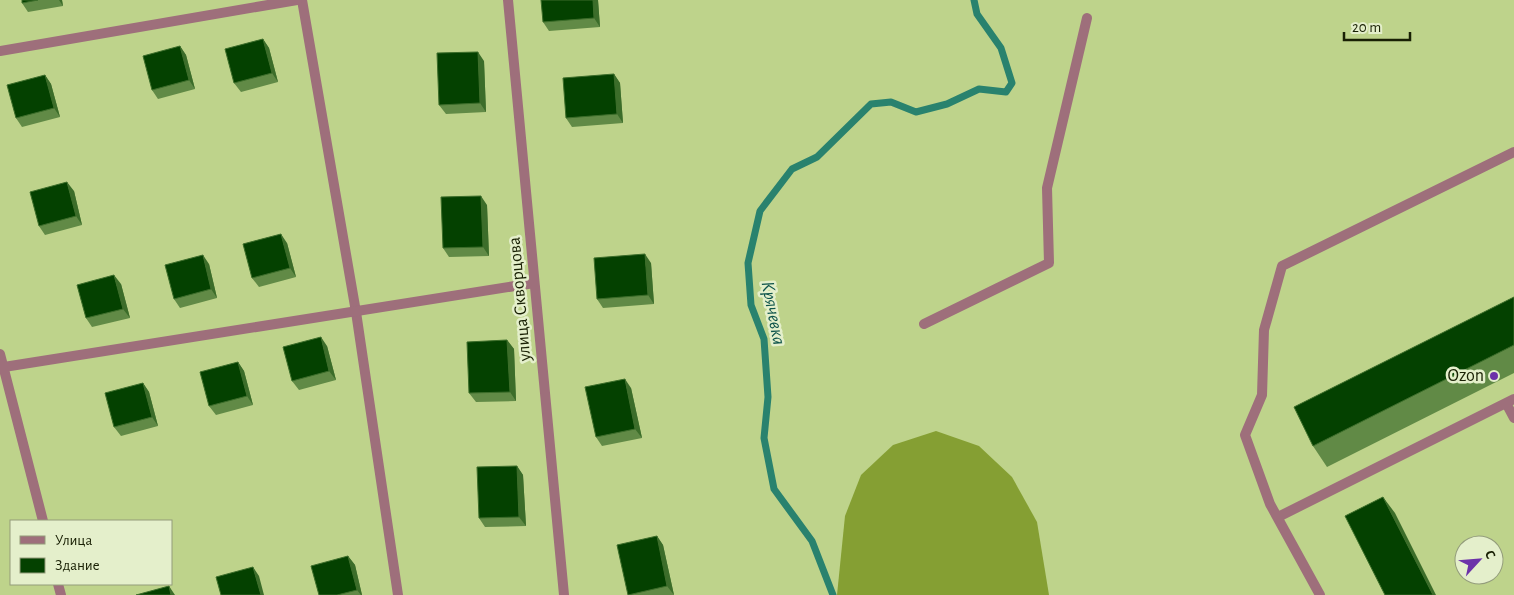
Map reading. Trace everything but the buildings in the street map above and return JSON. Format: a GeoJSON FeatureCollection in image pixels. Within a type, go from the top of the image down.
{"type":"FeatureCollection","features":[{"type":"Feature","properties":{"kind":"street"},"geometry":{"type":"LineString","coordinates":[[0,51],[298,0]]}},
{"type":"Feature","properties":{"kind":"street"},"geometry":{"type":"LineString","coordinates":[[302,0],[356,312],[398,595]]}},
{"type":"Feature","properties":{"kind":"street","name":"улица Скворцова"},"geometry":{"type":"LineString","coordinates":[[508,0],[564,595]]}},
{"type":"Feature","properties":{"kind":"street"},"geometry":{"type":"LineString","coordinates":[[924,324],[1049,263],[1047,188],[1087,18]]}},
{"type":"Feature","properties":{"kind":"street"},"geometry":{"type":"LineString","coordinates":[[1320,595],[1270,504],[1245,435],[1262,395],[1264,330],[1282,266],[1514,152]]}},
{"type":"Feature","properties":{"kind":"street"},"geometry":{"type":"LineString","coordinates":[[4,368],[534,283]]}},
{"type":"Feature","properties":{"kind":"street"},"geometry":{"type":"LineString","coordinates":[[0,354],[42,520]]}},
{"type":"Feature","properties":{"kind":"street"},"geometry":{"type":"LineString","coordinates":[[1278,518],[1510,401],[1514,418]]}},
{"type":"Feature","properties":{"kind":"green space"},"geometry":{"type":"Polygon","coordinates":[[[936,431],[979,446],[1012,477],[1037,522],[1049,595],[837,595],[845,516],[861,475],[893,445],[936,431]]]}},
{"type":"Feature","properties":{"kind":"waterway","name":"Крячевка"},"geometry":{"type":"LineString","coordinates":[[833,595],[812,541],[774,489],[764,438],[768,397],[764,339],[751,305],[748,263],[760,211],[792,169],[817,157],[871,104],[891,102],[916,112],[947,104],[979,89],[1006,92],[1012,83],[1001,48],[977,14],[974,0]]}},
{"type":"Feature","properties":{"kind":"place","name":"Ozon"},"geometry":{"type":"Point","coordinates":[1494,376]}}]}
